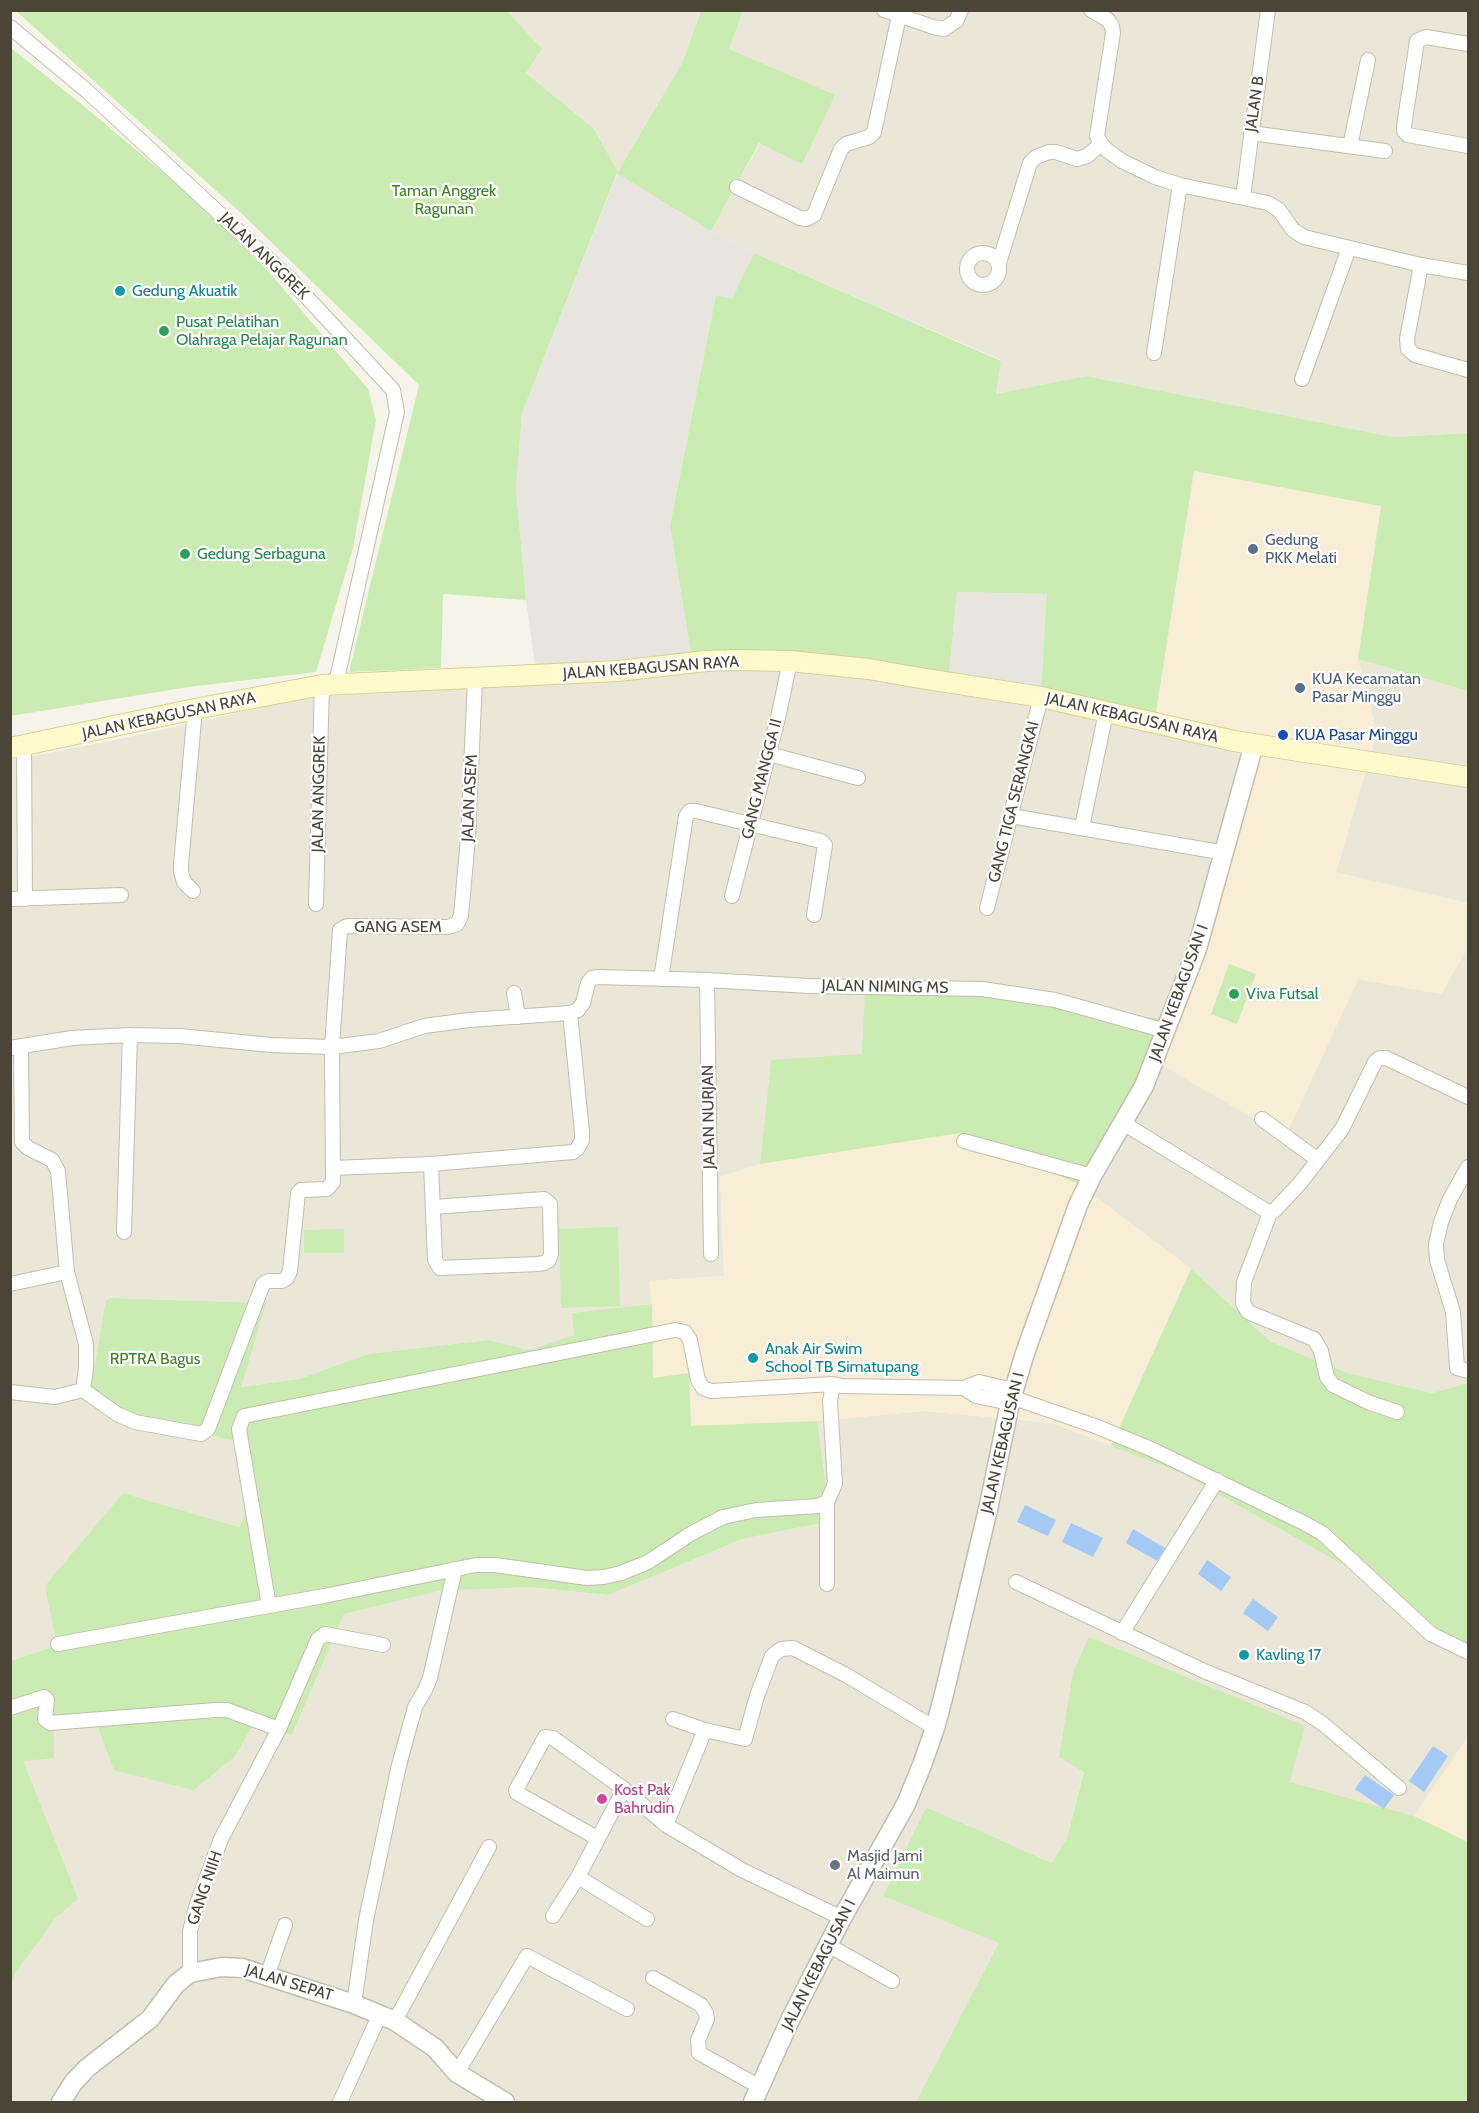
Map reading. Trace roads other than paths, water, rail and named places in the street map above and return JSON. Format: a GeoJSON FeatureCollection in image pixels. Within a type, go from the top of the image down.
{"type":"FeatureCollection","features":[{"type":"Feature","properties":{"kind":"main road","name":"JALAN KEBAGUSAN RAYA"},"geometry":{"type":"LineString","coordinates":[[17,747],[195,709],[329,684],[618,671],[706,661],[790,661],[869,669],[1041,697],[1254,744],[1468,777]]}},
{"type":"Feature","properties":{"kind":"street"},"geometry":{"type":"LineString","coordinates":[[884,10],[944,29],[956,21],[961,10]]}},
{"type":"Feature","properties":{"kind":"street"},"geometry":{"type":"LineString","coordinates":[[1091,10],[1108,20],[1113,33],[1097,136],[1101,144],[1122,161],[1155,177],[1180,185],[1268,202],[1275,206],[1298,234],[1421,265],[1468,273]]}},
{"type":"Feature","properties":{"kind":"street","name":"JALAN B"},"geometry":{"type":"LineString","coordinates":[[1243,197],[1268,10]]}},
{"type":"Feature","properties":{"kind":"street"},"geometry":{"type":"LineString","coordinates":[[737,187],[800,218],[807,219],[814,215],[841,149],[846,144],[869,137],[874,132],[899,16]]}},
{"type":"Feature","properties":{"kind":"street","name":"JALAN ANGGREK"},"geometry":{"type":"LineString","coordinates":[[10,27],[87,91],[290,278],[393,390],[398,412],[329,684],[316,904]]}},
{"type":"Feature","properties":{"kind":"street"},"geometry":{"type":"LineString","coordinates":[[1468,44],[1426,37],[1417,41],[1404,126],[1404,131],[1408,135],[1468,146]]}},
{"type":"Feature","properties":{"kind":"street"},"geometry":{"type":"LineString","coordinates":[[1350,146],[1368,60]]}},
{"type":"Feature","properties":{"kind":"street"},"geometry":{"type":"LineString","coordinates":[[1251,133],[1385,151]]}},
{"type":"Feature","properties":{"kind":"street"},"geometry":{"type":"LineString","coordinates":[[999,263],[1030,163],[1036,157],[1049,152],[1077,159],[1087,156],[1101,144]]}},
{"type":"Feature","properties":{"kind":"street"},"geometry":{"type":"LineString","coordinates":[[1154,353],[1180,185]]}},
{"type":"Feature","properties":{"kind":"street"},"geometry":{"type":"LineString","coordinates":[[1302,379],[1349,248]]}},
{"type":"Feature","properties":{"kind":"street"},"geometry":{"type":"LineString","coordinates":[[1421,265],[1407,339],[1408,349],[1415,355],[1468,369]]}},
{"type":"Feature","properties":{"kind":"street","name":"GANG MANGGA II"},"geometry":{"type":"LineString","coordinates":[[732,896],[769,754],[790,661]]}},
{"type":"Feature","properties":{"kind":"street","name":"JALAN ASEM"},"geometry":{"type":"LineString","coordinates":[[461,916],[468,838],[476,679]]}},
{"type":"Feature","properties":{"kind":"street","name":"GANG TIGA SERANGKAI"},"geometry":{"type":"LineString","coordinates":[[987,908],[1041,697]]}},
{"type":"Feature","properties":{"kind":"street"},"geometry":{"type":"LineString","coordinates":[[193,891],[184,882],[181,864],[195,709]]}},
{"type":"Feature","properties":{"kind":"street"},"geometry":{"type":"LineString","coordinates":[[1082,827],[1106,712]]}},
{"type":"Feature","properties":{"kind":"street","name":"JALAN KEBAGUSAN I"},"geometry":{"type":"LineString","coordinates":[[756,2095],[828,1945],[906,1804],[935,1728],[989,1505],[1012,1393],[1078,1205],[1092,1176],[1144,1086],[1197,949],[1254,744]]}},
{"type":"Feature","properties":{"kind":"street"},"geometry":{"type":"LineString","coordinates":[[17,747],[25,899]]}},
{"type":"Feature","properties":{"kind":"street"},"geometry":{"type":"LineString","coordinates":[[769,754],[858,778]]}},
{"type":"Feature","properties":{"kind":"street"},"geometry":{"type":"LineString","coordinates":[[661,979],[686,816],[690,811],[821,841],[825,845],[814,915]]}},
{"type":"Feature","properties":{"kind":"street"},"geometry":{"type":"LineString","coordinates":[[1011,816],[1225,853]]}},
{"type":"Feature","properties":{"kind":"street"},"geometry":{"type":"LineString","coordinates":[[10,899],[121,896]]}},
{"type":"Feature","properties":{"kind":"street","name":"GANG ASEM"},"geometry":{"type":"LineString","coordinates":[[332,1047],[340,930],[347,926],[448,927],[457,924],[461,916]]}},
{"type":"Feature","properties":{"kind":"street","name":"JALAN NIMING MS"},"geometry":{"type":"LineString","coordinates":[[570,1013],[578,1010],[583,1003],[588,983],[592,978],[707,980],[809,986],[949,988],[1014,993],[1055,1000],[1166,1031]]}},
{"type":"Feature","properties":{"kind":"street","name":"JALAN NURJAN"},"geometry":{"type":"LineString","coordinates":[[707,980],[711,1254]]}},
{"type":"Feature","properties":{"kind":"street"},"geometry":{"type":"LineString","coordinates":[[514,993],[518,1017]]}},
{"type":"Feature","properties":{"kind":"street"},"geometry":{"type":"LineString","coordinates":[[83,1390],[86,1344],[67,1272],[58,1171],[52,1160],[28,1148],[22,1142],[16,1048],[72,1038],[130,1035],[180,1036],[271,1045],[332,1047],[379,1041],[424,1026],[469,1020],[570,1013],[582,1132],[579,1146],[573,1152],[431,1164],[333,1168]]}},
{"type":"Feature","properties":{"kind":"street"},"geometry":{"type":"LineString","coordinates":[[124,1232],[130,1035]]}},
{"type":"Feature","properties":{"kind":"street"},"geometry":{"type":"LineString","coordinates":[[10,1392],[55,1397],[83,1390],[117,1414],[135,1422],[201,1434],[206,1432],[263,1284],[268,1281],[282,1281],[287,1278],[290,1271],[298,1193],[301,1190],[330,1187],[333,1182],[332,1047]]}},
{"type":"Feature","properties":{"kind":"street"},"geometry":{"type":"LineString","coordinates":[[1397,1412],[1362,1400],[1334,1385],[1327,1377],[1321,1351],[1314,1340],[1248,1312],[1243,1303],[1244,1282],[1270,1213],[1318,1160],[1342,1129],[1375,1062],[1380,1058],[1386,1058],[1468,1097]]}},
{"type":"Feature","properties":{"kind":"street"},"geometry":{"type":"LineString","coordinates":[[1262,1119],[1318,1160]]}},
{"type":"Feature","properties":{"kind":"street"},"geometry":{"type":"LineString","coordinates":[[1123,1123],[1270,1213]]}},
{"type":"Feature","properties":{"kind":"street"},"geometry":{"type":"LineString","coordinates":[[964,1141],[1092,1176]]}},
{"type":"Feature","properties":{"kind":"street"},"geometry":{"type":"LineString","coordinates":[[431,1164],[435,1260],[437,1265],[442,1269],[544,1263],[549,1260],[551,1254],[550,1204],[544,1199],[433,1207]]}},
{"type":"Feature","properties":{"kind":"street"},"geometry":{"type":"LineString","coordinates":[[1468,1167],[1450,1199],[1436,1244],[1437,1260],[1453,1312],[1457,1368],[1468,1371]]}},
{"type":"Feature","properties":{"kind":"street"},"geometry":{"type":"LineString","coordinates":[[10,1284],[67,1272]]}},
{"type":"Feature","properties":{"kind":"street"},"geometry":{"type":"LineString","coordinates":[[269,1606],[239,1429],[244,1416],[675,1330],[685,1332],[690,1340],[698,1380],[703,1388],[711,1392],[833,1384],[964,1388],[979,1382],[1095,1426],[1217,1480],[1322,1533],[1431,1634],[1468,1652]]}},
{"type":"Feature","properties":{"kind":"street"},"geometry":{"type":"LineString","coordinates":[[827,1584],[827,1502],[835,1484],[830,1401],[833,1384]]}},
{"type":"Feature","properties":{"kind":"street"},"geometry":{"type":"LineString","coordinates":[[1122,1633],[1217,1480]]}},
{"type":"Feature","properties":{"kind":"street"},"geometry":{"type":"LineString","coordinates":[[58,1644],[269,1606],[455,1569],[495,1565],[560,1575],[603,1578],[648,1562],[692,1533],[723,1517],[756,1510],[818,1506],[827,1502]]}},
{"type":"Feature","properties":{"kind":"street"},"geometry":{"type":"LineString","coordinates":[[354,2004],[366,1920],[399,1765],[415,1707],[430,1678],[455,1569]]}},
{"type":"Feature","properties":{"kind":"street"},"geometry":{"type":"LineString","coordinates":[[1016,1582],[1204,1671],[1305,1712],[1322,1723],[1399,1788]]}},
{"type":"Feature","properties":{"kind":"street","name":"GANG NIIH"},"geometry":{"type":"LineString","coordinates":[[190,1973],[190,1930],[221,1839],[279,1729],[318,1639],[325,1634],[383,1645]]}},
{"type":"Feature","properties":{"kind":"street"},"geometry":{"type":"LineString","coordinates":[[673,1719],[705,1730],[745,1739],[771,1656],[781,1649],[793,1648],[846,1675],[935,1728]]}},
{"type":"Feature","properties":{"kind":"street"},"geometry":{"type":"LineString","coordinates":[[10,1708],[45,1697],[47,1700],[45,1719],[50,1723],[227,1710],[279,1729]]}},
{"type":"Feature","properties":{"kind":"street"},"geometry":{"type":"LineString","coordinates":[[666,1825],[705,1730]]}},
{"type":"Feature","properties":{"kind":"street"},"geometry":{"type":"LineString","coordinates":[[597,1838],[520,1795],[516,1790],[545,1737],[549,1737],[624,1789],[666,1825],[742,1870],[842,1918]]}},
{"type":"Feature","properties":{"kind":"street"},"geometry":{"type":"LineString","coordinates":[[552,1916],[578,1877],[624,1789]]}},
{"type":"Feature","properties":{"kind":"street"},"geometry":{"type":"LineString","coordinates":[[340,2103],[489,1847]]}},
{"type":"Feature","properties":{"kind":"street"},"geometry":{"type":"LineString","coordinates":[[578,1877],[647,1919]]}},
{"type":"Feature","properties":{"kind":"street"},"geometry":{"type":"LineString","coordinates":[[267,1976],[285,1925]]}},
{"type":"Feature","properties":{"kind":"street"},"geometry":{"type":"LineString","coordinates":[[828,1945],[891,1981]]}},
{"type":"Feature","properties":{"kind":"street"},"geometry":{"type":"LineString","coordinates":[[457,2073],[527,1956],[627,2009]]}},
{"type":"Feature","properties":{"kind":"street","name":"JALAN SEPAT"},"geometry":{"type":"LineString","coordinates":[[190,1973],[222,1966],[242,1968],[354,2004],[388,2018],[435,2048],[457,2073],[505,2103]]}},
{"type":"Feature","properties":{"kind":"street"},"geometry":{"type":"LineString","coordinates":[[61,2103],[87,2068],[150,2019],[176,1984],[190,1973]]}},
{"type":"Feature","properties":{"kind":"street"},"geometry":{"type":"LineString","coordinates":[[653,1978],[701,2005],[707,2019],[698,2040],[699,2053],[756,2095]]}},
{"type":"Feature","properties":{"kind":"water"},"geometry":{"type":"Polygon","coordinates":[[[1025,1505],[1056,1520],[1048,1536],[1017,1522],[1025,1505]]]}},
{"type":"Feature","properties":{"kind":"water"},"geometry":{"type":"Polygon","coordinates":[[[1071,1523],[1103,1538],[1093,1557],[1062,1542],[1071,1523]]]}},
{"type":"Feature","properties":{"kind":"water"},"geometry":{"type":"Polygon","coordinates":[[[1133,1529],[1165,1548],[1157,1561],[1126,1543],[1133,1529]]]}},
{"type":"Feature","properties":{"kind":"water"},"geometry":{"type":"Polygon","coordinates":[[[1207,1560],[1231,1577],[1221,1591],[1198,1574],[1207,1560]]]}},
{"type":"Feature","properties":{"kind":"water"},"geometry":{"type":"Polygon","coordinates":[[[1253,1599],[1278,1617],[1268,1631],[1243,1613],[1253,1599]]]}},
{"type":"Feature","properties":{"kind":"water"},"geometry":{"type":"Polygon","coordinates":[[[1433,1746],[1448,1756],[1424,1792],[1409,1781],[1433,1746]]]}},
{"type":"Feature","properties":{"kind":"water"},"geometry":{"type":"Polygon","coordinates":[[[1365,1775],[1394,1795],[1384,1809],[1355,1789],[1365,1775]]]}},
{"type":"Feature","properties":{"kind":"place","name":"Gedung Akuatik"},"geometry":{"type":"Point","coordinates":[120,291]}},
{"type":"Feature","properties":{"kind":"place","name":"Pusat Pelatihan Olahraga Pelajar Ragunan"},"geometry":{"type":"Point","coordinates":[164,331]}},
{"type":"Feature","properties":{"kind":"place","name":"Gedung PKK Melati"},"geometry":{"type":"Point","coordinates":[1253,549]}},
{"type":"Feature","properties":{"kind":"place","name":"Gedung Serbaguna"},"geometry":{"type":"Point","coordinates":[185,554]}},
{"type":"Feature","properties":{"kind":"place","name":"KUA Kecamatan Pasar Minggu"},"geometry":{"type":"Point","coordinates":[1300,688]}},
{"type":"Feature","properties":{"kind":"place","name":"KUA Pasar Minggu"},"geometry":{"type":"Point","coordinates":[1283,735]}},
{"type":"Feature","properties":{"kind":"place","name":"Viva Futsal"},"geometry":{"type":"Point","coordinates":[1234,994]}},
{"type":"Feature","properties":{"kind":"place","name":"Anak Air Swim School TB Simatupang"},"geometry":{"type":"Point","coordinates":[753,1358]}},
{"type":"Feature","properties":{"kind":"place","name":"Kavling 17"},"geometry":{"type":"Point","coordinates":[1244,1655]}},
{"type":"Feature","properties":{"kind":"place","name":"Kost Pak Bahrudin"},"geometry":{"type":"Point","coordinates":[602,1799]}},
{"type":"Feature","properties":{"kind":"place","name":"Masjid Jami Al Maimun"},"geometry":{"type":"Point","coordinates":[835,1865]}},
{"type":"Feature","properties":{"kind":"park label","name":"Taman Anggrek Ragunan"},"geometry":{"type":"Point","coordinates":[444,200]}},
{"type":"Feature","properties":{"kind":"park label","name":"RPTRA Bagus"},"geometry":{"type":"Point","coordinates":[155,1359]}}]}
